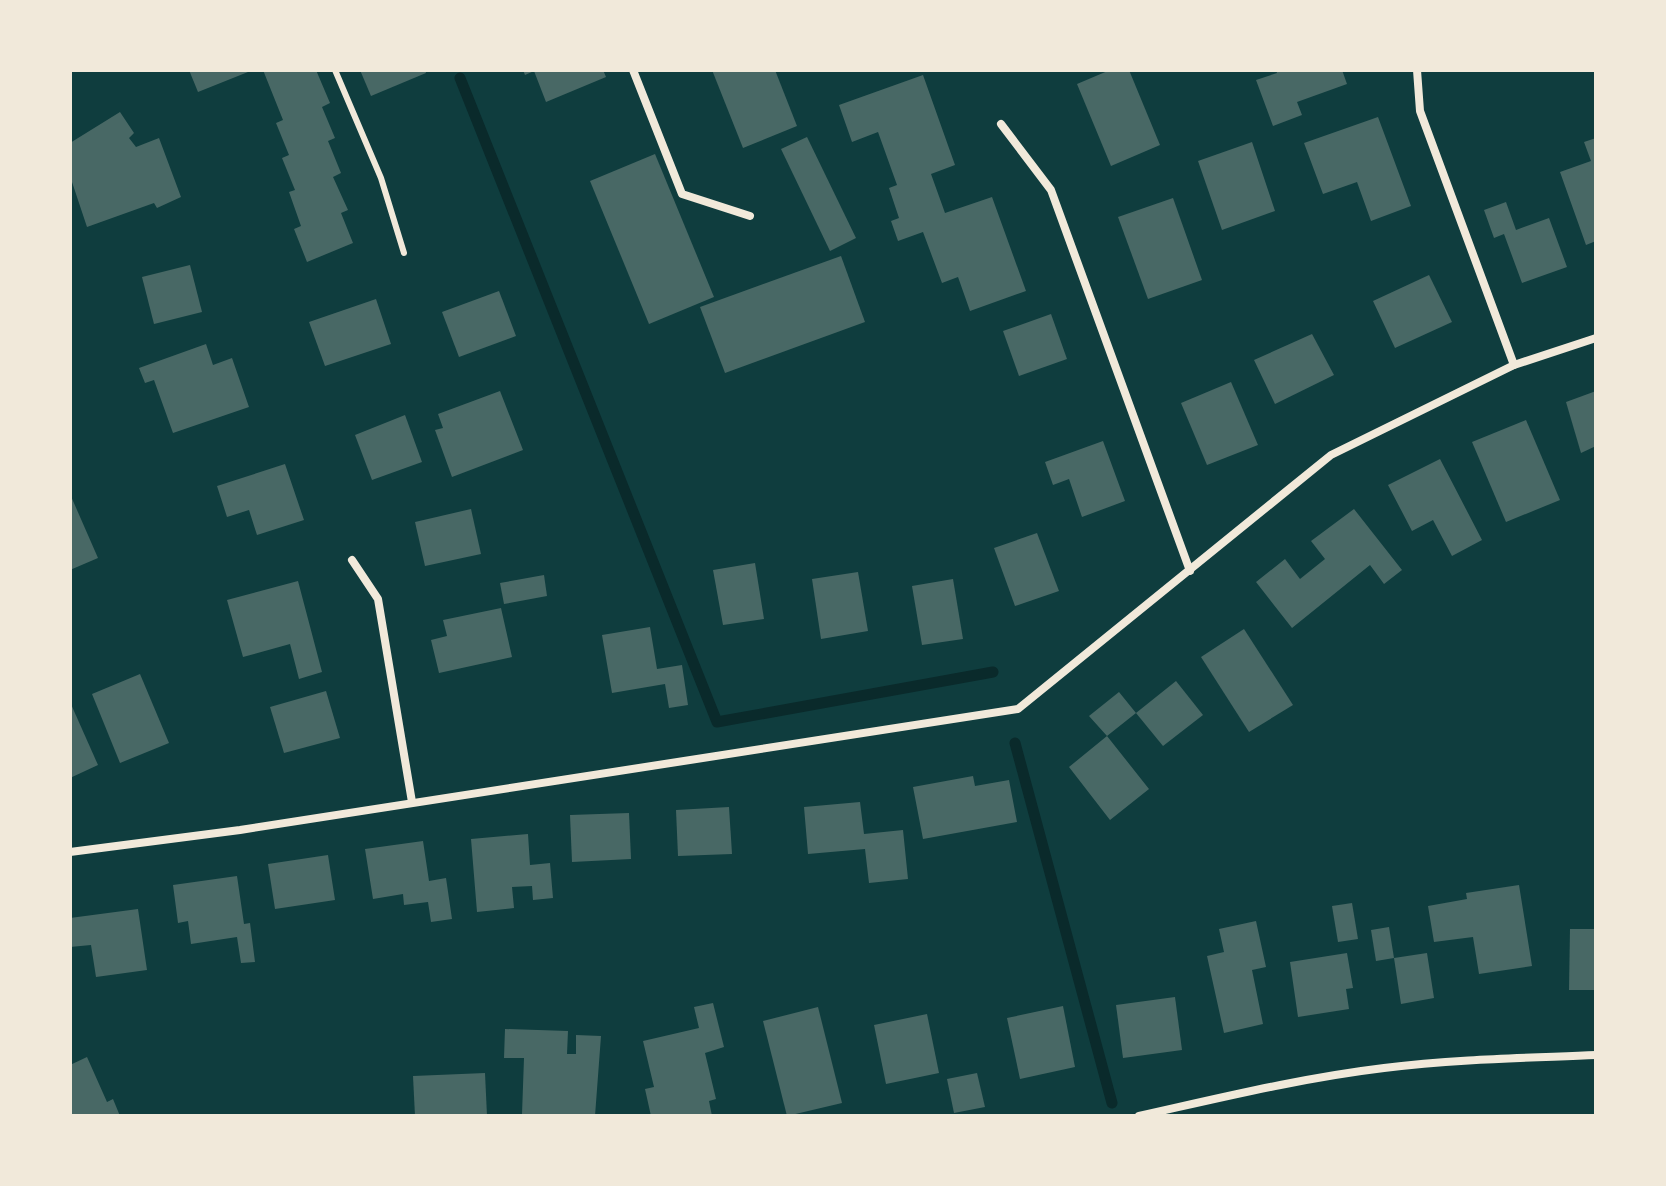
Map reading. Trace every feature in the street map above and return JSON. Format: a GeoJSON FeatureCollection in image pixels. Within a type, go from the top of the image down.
{"type":"FeatureCollection","features":[{"type":"Feature","properties":{"kind":"street"},"geometry":{"type":"LineString","coordinates":[[633,70],[682,194],[750,216]]}},
{"type":"Feature","properties":{"kind":"street"},"geometry":{"type":"LineString","coordinates":[[1417,70],[1420,111],[1514,365]]}},
{"type":"Feature","properties":{"kind":"street"},"geometry":{"type":"LineString","coordinates":[[1001,124],[1051,190],[1190,571]]}},
{"type":"Feature","properties":{"kind":"street"},"geometry":{"type":"LineString","coordinates":[[70,852],[240,830],[1018,709],[1331,455],[1514,365],[1596,338]]}},
{"type":"Feature","properties":{"kind":"street"},"geometry":{"type":"LineString","coordinates":[[352,560],[378,599],[412,802]]}},
{"type":"Feature","properties":{"kind":"street"},"geometry":{"type":"LineString","coordinates":[[1139,1116],[1307,1080],[1383,1068],[1596,1055]]}},
{"type":"Feature","properties":{"kind":"lane"},"geometry":{"type":"LineString","coordinates":[[335,70],[381,178],[404,253]]}},
{"type":"Feature","properties":{"kind":"building"},"geometry":{"type":"Polygon","coordinates":[[[189,70],[253,70],[198,92],[189,70]]]}},
{"type":"Feature","properties":{"kind":"building"},"geometry":{"type":"Polygon","coordinates":[[[263,70],[316,70],[330,103],[322,107],[335,138],[328,141],[341,173],[333,177],[348,210],[341,213],[353,243],[307,262],[294,229],[301,226],[289,192],[295,190],[282,158],[289,155],[276,123],[283,120],[263,70]]]}},
{"type":"Feature","properties":{"kind":"building"},"geometry":{"type":"Polygon","coordinates":[[[360,70],[425,70],[426,73],[371,96],[360,70]]]}},
{"type":"Feature","properties":{"kind":"building"},"geometry":{"type":"Polygon","coordinates":[[[523,70],[603,70],[606,77],[546,102],[534,71],[525,75],[523,70]]]}},
{"type":"Feature","properties":{"kind":"building"},"geometry":{"type":"Polygon","coordinates":[[[712,70],[775,70],[797,126],[743,148],[712,70]]]}},
{"type":"Feature","properties":{"kind":"building"},"geometry":{"type":"Polygon","coordinates":[[[1110,70],[1129,70],[1160,145],[1111,166],[1077,84],[1110,70]]]}},
{"type":"Feature","properties":{"kind":"building"},"geometry":{"type":"Polygon","coordinates":[[[1276,70],[1342,70],[1347,84],[1297,102],[1302,115],[1273,126],[1256,80],[1277,73],[1276,70]]]}},
{"type":"Feature","properties":{"kind":"building"},"geometry":{"type":"Polygon","coordinates":[[[923,75],[955,165],[931,174],[945,213],[992,197],[1026,291],[970,311],[958,277],[942,283],[923,232],[898,241],[891,221],[899,218],[889,188],[897,185],[878,132],[852,142],[839,105],[923,75]]]}},
{"type":"Feature","properties":{"kind":"building"},"geometry":{"type":"Polygon","coordinates":[[[120,112],[134,133],[129,138],[136,147],[159,138],[181,197],[157,208],[154,203],[87,227],[70,176],[70,143],[120,112]]]}},
{"type":"Feature","properties":{"kind":"building"},"geometry":{"type":"Polygon","coordinates":[[[1378,117],[1411,206],[1371,221],[1357,182],[1323,194],[1304,143],[1378,117]]]}},
{"type":"Feature","properties":{"kind":"building"},"geometry":{"type":"Polygon","coordinates":[[[807,137],[856,238],[830,251],[781,149],[807,137]]]}},
{"type":"Feature","properties":{"kind":"building"},"geometry":{"type":"Polygon","coordinates":[[[1596,138],[1596,241],[1586,245],[1560,172],[1591,161],[1584,142],[1596,138]]]}},
{"type":"Feature","properties":{"kind":"building"},"geometry":{"type":"Polygon","coordinates":[[[1252,142],[1275,211],[1222,230],[1198,161],[1252,142]]]}},
{"type":"Feature","properties":{"kind":"building"},"geometry":{"type":"Polygon","coordinates":[[[655,154],[714,297],[649,324],[590,181],[655,154]]]}},
{"type":"Feature","properties":{"kind":"building"},"geometry":{"type":"Polygon","coordinates":[[[1173,198],[1202,280],[1148,299],[1118,217],[1173,198]]]}},
{"type":"Feature","properties":{"kind":"building"},"geometry":{"type":"Polygon","coordinates":[[[1506,202],[1516,230],[1549,218],[1567,267],[1522,283],[1504,234],[1494,238],[1484,210],[1506,202]]]}},
{"type":"Feature","properties":{"kind":"building"},"geometry":{"type":"Polygon","coordinates":[[[841,256],[865,322],[725,373],[700,307],[841,256]]]}},
{"type":"Feature","properties":{"kind":"building"},"geometry":{"type":"Polygon","coordinates":[[[190,265],[202,312],[154,324],[142,277],[190,265]]]}},
{"type":"Feature","properties":{"kind":"building"},"geometry":{"type":"Polygon","coordinates":[[[1429,275],[1452,322],[1395,348],[1373,301],[1429,275]]]}},
{"type":"Feature","properties":{"kind":"building"},"geometry":{"type":"Polygon","coordinates":[[[499,291],[516,336],[459,357],[442,312],[499,291]]]}},
{"type":"Feature","properties":{"kind":"building"},"geometry":{"type":"Polygon","coordinates":[[[376,299],[391,344],[325,366],[309,322],[376,299]]]}},
{"type":"Feature","properties":{"kind":"building"},"geometry":{"type":"Polygon","coordinates":[[[1051,314],[1067,359],[1019,376],[1003,331],[1051,314]]]}},
{"type":"Feature","properties":{"kind":"building"},"geometry":{"type":"Polygon","coordinates":[[[1312,334],[1334,375],[1275,404],[1254,360],[1312,334]]]}},
{"type":"Feature","properties":{"kind":"building"},"geometry":{"type":"Polygon","coordinates":[[[206,344],[213,365],[232,358],[249,407],[173,433],[154,380],[145,383],[139,368],[206,344]]]}},
{"type":"Feature","properties":{"kind":"building"},"geometry":{"type":"Polygon","coordinates":[[[1231,382],[1258,445],[1207,465],[1181,403],[1231,382]]]}},
{"type":"Feature","properties":{"kind":"building"},"geometry":{"type":"Polygon","coordinates":[[[500,391],[523,450],[452,477],[435,430],[443,428],[438,414],[500,391]]]}},
{"type":"Feature","properties":{"kind":"building"},"geometry":{"type":"Polygon","coordinates":[[[1596,391],[1596,446],[1581,453],[1566,402],[1596,391]]]}},
{"type":"Feature","properties":{"kind":"building"},"geometry":{"type":"Polygon","coordinates":[[[405,415],[422,462],[372,480],[355,435],[405,415]]]}},
{"type":"Feature","properties":{"kind":"building"},"geometry":{"type":"Polygon","coordinates":[[[1526,420],[1560,500],[1506,522],[1472,442],[1526,420]]]}},
{"type":"Feature","properties":{"kind":"building"},"geometry":{"type":"Polygon","coordinates":[[[1103,441],[1125,501],[1082,517],[1069,479],[1053,485],[1045,462],[1103,441]]]}},
{"type":"Feature","properties":{"kind":"building"},"geometry":{"type":"Polygon","coordinates":[[[1440,459],[1482,540],[1452,556],[1433,520],[1412,531],[1388,485],[1440,459]]]}},
{"type":"Feature","properties":{"kind":"building"},"geometry":{"type":"Polygon","coordinates":[[[285,464],[304,520],[257,535],[249,510],[227,517],[217,486],[285,464]]]}},
{"type":"Feature","properties":{"kind":"building"},"geometry":{"type":"Polygon","coordinates":[[[70,494],[98,558],[70,570],[70,494]]]}},
{"type":"Feature","properties":{"kind":"building"},"geometry":{"type":"Polygon","coordinates":[[[471,509],[481,554],[425,566],[415,522],[471,509]]]}},
{"type":"Feature","properties":{"kind":"building"},"geometry":{"type":"Polygon","coordinates":[[[1354,509],[1402,570],[1384,584],[1370,565],[1292,628],[1256,582],[1285,559],[1300,579],[1325,559],[1311,541],[1354,509]]]}},
{"type":"Feature","properties":{"kind":"building"},"geometry":{"type":"Polygon","coordinates":[[[1037,533],[1059,591],[1015,606],[994,548],[1037,533]]]}},
{"type":"Feature","properties":{"kind":"building"},"geometry":{"type":"Polygon","coordinates":[[[755,563],[764,619],[723,625],[713,570],[755,563]]]}},
{"type":"Feature","properties":{"kind":"building"},"geometry":{"type":"Polygon","coordinates":[[[858,572],[868,631],[821,639],[812,579],[858,572]]]}},
{"type":"Feature","properties":{"kind":"building"},"geometry":{"type":"Polygon","coordinates":[[[544,575],[547,596],[504,604],[500,583],[544,575]]]}},
{"type":"Feature","properties":{"kind":"building"},"geometry":{"type":"Polygon","coordinates":[[[953,579],[963,639],[922,645],[912,586],[953,579]]]}},
{"type":"Feature","properties":{"kind":"building"},"geometry":{"type":"Polygon","coordinates":[[[298,581],[322,672],[299,679],[290,644],[243,657],[227,600],[298,581]]]}},
{"type":"Feature","properties":{"kind":"building"},"geometry":{"type":"Polygon","coordinates":[[[501,608],[512,657],[439,673],[431,640],[447,636],[443,620],[501,608]]]}},
{"type":"Feature","properties":{"kind":"building"},"geometry":{"type":"Polygon","coordinates":[[[650,627],[657,669],[682,665],[688,705],[669,708],[665,684],[612,693],[602,635],[650,627]]]}},
{"type":"Feature","properties":{"kind":"building"},"geometry":{"type":"Polygon","coordinates":[[[1244,629],[1293,705],[1249,732],[1201,657],[1244,629]]]}},
{"type":"Feature","properties":{"kind":"building"},"geometry":{"type":"Polygon","coordinates":[[[140,674],[169,743],[120,763],[92,694],[140,674]]]}},
{"type":"Feature","properties":{"kind":"building"},"geometry":{"type":"Polygon","coordinates":[[[1176,681],[1203,715],[1163,746],[1136,713],[1176,681]]]}},
{"type":"Feature","properties":{"kind":"building"},"geometry":{"type":"Polygon","coordinates":[[[326,691],[340,738],[284,753],[270,707],[326,691]]]}},
{"type":"Feature","properties":{"kind":"building"},"geometry":{"type":"Polygon","coordinates":[[[1119,692],[1136,713],[1107,736],[1089,716],[1119,692]]]}},
{"type":"Feature","properties":{"kind":"building"},"geometry":{"type":"Polygon","coordinates":[[[70,702],[98,765],[70,778],[70,702]]]}},
{"type":"Feature","properties":{"kind":"building"},"geometry":{"type":"Polygon","coordinates":[[[1107,736],[1149,789],[1110,820],[1069,767],[1107,736]]]}},
{"type":"Feature","properties":{"kind":"building"},"geometry":{"type":"Polygon","coordinates":[[[973,776],[975,786],[1009,780],[1017,822],[923,839],[913,787],[973,776]]]}},
{"type":"Feature","properties":{"kind":"building"},"geometry":{"type":"Polygon","coordinates":[[[860,802],[864,834],[903,830],[908,879],[869,883],[865,849],[808,854],[804,807],[860,802]]]}},
{"type":"Feature","properties":{"kind":"building"},"geometry":{"type":"Polygon","coordinates":[[[729,807],[732,854],[678,856],[676,810],[729,807]]]}},
{"type":"Feature","properties":{"kind":"building"},"geometry":{"type":"Polygon","coordinates":[[[629,813],[631,859],[572,862],[570,815],[629,813]]]}},
{"type":"Feature","properties":{"kind":"building"},"geometry":{"type":"Polygon","coordinates":[[[528,834],[530,865],[550,863],[553,898],[533,900],[532,886],[512,887],[514,908],[477,912],[471,839],[528,834]]]}},
{"type":"Feature","properties":{"kind":"building"},"geometry":{"type":"Polygon","coordinates":[[[423,841],[429,881],[446,878],[452,919],[431,922],[428,902],[404,905],[403,894],[373,899],[365,849],[423,841]]]}},
{"type":"Feature","properties":{"kind":"building"},"geometry":{"type":"Polygon","coordinates":[[[328,855],[335,900],[275,909],[268,864],[328,855]]]}},
{"type":"Feature","properties":{"kind":"building"},"geometry":{"type":"Polygon","coordinates":[[[237,876],[244,924],[250,923],[255,962],[241,963],[237,937],[191,944],[188,921],[178,923],[173,885],[237,876]]]}},
{"type":"Feature","properties":{"kind":"building"},"geometry":{"type":"Polygon","coordinates":[[[1519,885],[1532,966],[1479,974],[1473,937],[1434,942],[1428,906],[1467,899],[1466,893],[1519,885]]]}},
{"type":"Feature","properties":{"kind":"building"},"geometry":{"type":"Polygon","coordinates":[[[1352,903],[1358,939],[1338,942],[1332,906],[1352,903]]]}},
{"type":"Feature","properties":{"kind":"building"},"geometry":{"type":"Polygon","coordinates":[[[138,909],[147,970],[96,977],[91,945],[70,947],[70,918],[138,909]]]}},
{"type":"Feature","properties":{"kind":"building"},"geometry":{"type":"Polygon","coordinates":[[[1256,921],[1266,967],[1252,970],[1263,1024],[1224,1033],[1207,956],[1224,952],[1219,929],[1256,921]]]}},
{"type":"Feature","properties":{"kind":"building"},"geometry":{"type":"Polygon","coordinates":[[[1389,927],[1394,958],[1376,961],[1371,930],[1389,927]]]}},
{"type":"Feature","properties":{"kind":"building"},"geometry":{"type":"Polygon","coordinates":[[[1570,929],[1596,929],[1596,990],[1569,990],[1570,929]]]}},
{"type":"Feature","properties":{"kind":"building"},"geometry":{"type":"Polygon","coordinates":[[[1347,953],[1353,988],[1346,989],[1349,1009],[1298,1017],[1290,962],[1347,953]]]}},
{"type":"Feature","properties":{"kind":"building"},"geometry":{"type":"Polygon","coordinates":[[[1427,953],[1434,998],[1401,1004],[1394,958],[1427,953]]]}},
{"type":"Feature","properties":{"kind":"building"},"geometry":{"type":"Polygon","coordinates":[[[1175,997],[1182,1050],[1123,1058],[1116,1005],[1175,997]]]}},
{"type":"Feature","properties":{"kind":"building"},"geometry":{"type":"Polygon","coordinates":[[[713,1003],[724,1047],[705,1053],[716,1099],[709,1101],[712,1116],[651,1116],[645,1089],[654,1087],[643,1041],[699,1028],[694,1007],[713,1003]]]}},
{"type":"Feature","properties":{"kind":"building"},"geometry":{"type":"Polygon","coordinates":[[[1063,1006],[1075,1067],[1020,1079],[1007,1018],[1063,1006]]]}},
{"type":"Feature","properties":{"kind":"building"},"geometry":{"type":"Polygon","coordinates":[[[818,1007],[842,1103],[787,1116],[763,1021],[818,1007]]]}},
{"type":"Feature","properties":{"kind":"building"},"geometry":{"type":"Polygon","coordinates":[[[927,1014],[939,1073],[886,1084],[874,1025],[927,1014]]]}},
{"type":"Feature","properties":{"kind":"building"},"geometry":{"type":"Polygon","coordinates":[[[505,1029],[568,1031],[567,1054],[576,1054],[576,1035],[601,1036],[595,1116],[522,1114],[524,1058],[504,1058],[505,1029]]]}},
{"type":"Feature","properties":{"kind":"building"},"geometry":{"type":"Polygon","coordinates":[[[87,1057],[107,1102],[113,1099],[120,1116],[70,1116],[70,1065],[87,1057]]]}},
{"type":"Feature","properties":{"kind":"building"},"geometry":{"type":"Polygon","coordinates":[[[485,1073],[487,1116],[415,1116],[413,1076],[485,1073]]]}},
{"type":"Feature","properties":{"kind":"building"},"geometry":{"type":"Polygon","coordinates":[[[977,1073],[985,1107],[954,1113],[947,1079],[977,1073]]]}},
{"type":"Feature","properties":{"kind":"waterway"},"geometry":{"type":"LineString","coordinates":[[460,78],[717,722],[993,672]]}},
{"type":"Feature","properties":{"kind":"waterway"},"geometry":{"type":"LineString","coordinates":[[1015,743],[1112,1103]]}}]}
